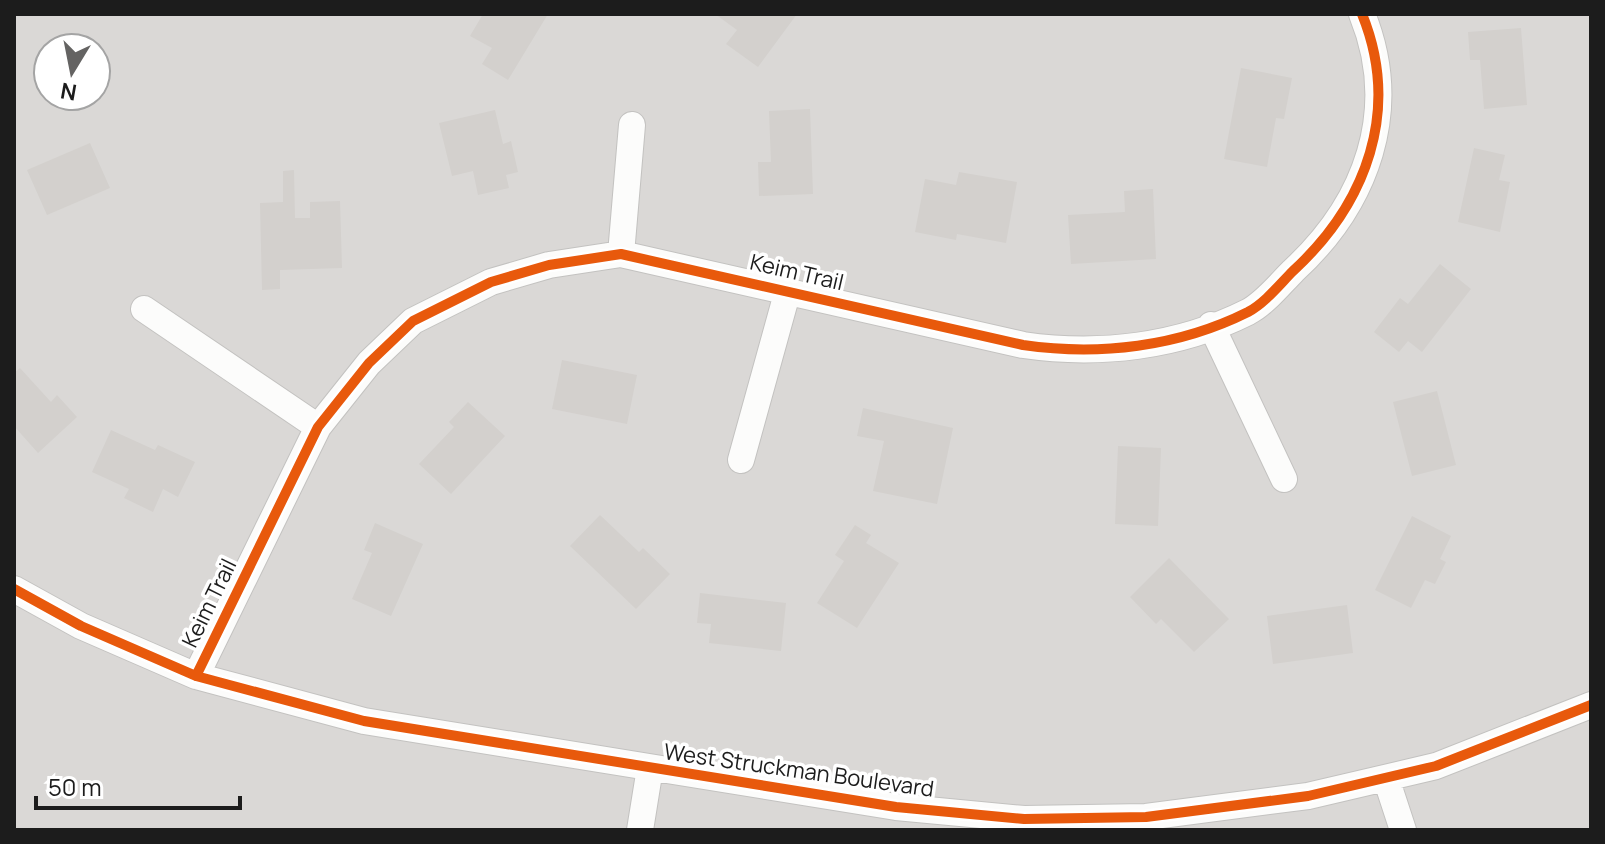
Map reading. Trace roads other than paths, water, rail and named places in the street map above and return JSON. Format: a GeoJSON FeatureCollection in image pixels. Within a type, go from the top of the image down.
{"type":"FeatureCollection","features":[{"type":"Feature","properties":{"kind":"street","name":"Keim Trail"},"geometry":{"type":"LineString","coordinates":[[196,676],[318,427],[369,363],[413,321],[514,274],[621,254],[1023,345],[1063,351],[1103,351],[1158,343],[1250,311],[1311,254],[1348,208],[1363,179],[1379,118],[1379,85],[1374,49],[1362,14]]}},
{"type":"Feature","properties":{"kind":"street"},"geometry":{"type":"LineString","coordinates":[[621,254],[632,125]]}},
{"type":"Feature","properties":{"kind":"street"},"geometry":{"type":"LineString","coordinates":[[741,460],[788,290]]}},
{"type":"Feature","properties":{"kind":"street"},"geometry":{"type":"LineString","coordinates":[[144,309],[318,427]]}},
{"type":"Feature","properties":{"kind":"street"},"geometry":{"type":"LineString","coordinates":[[1211,325],[1284,479]]}},
{"type":"Feature","properties":{"kind":"street","name":"West Struckman Boulevard"},"geometry":{"type":"LineString","coordinates":[[14,589],[81,626],[196,676],[364,721],[1024,825],[1226,809],[1308,796],[1436,766],[1591,705]]}},
{"type":"Feature","properties":{"kind":"street"},"geometry":{"type":"LineString","coordinates":[[640,830],[650,768]]}},
{"type":"Feature","properties":{"kind":"street"},"geometry":{"type":"LineString","coordinates":[[1386,778],[1403,830]]}}]}
